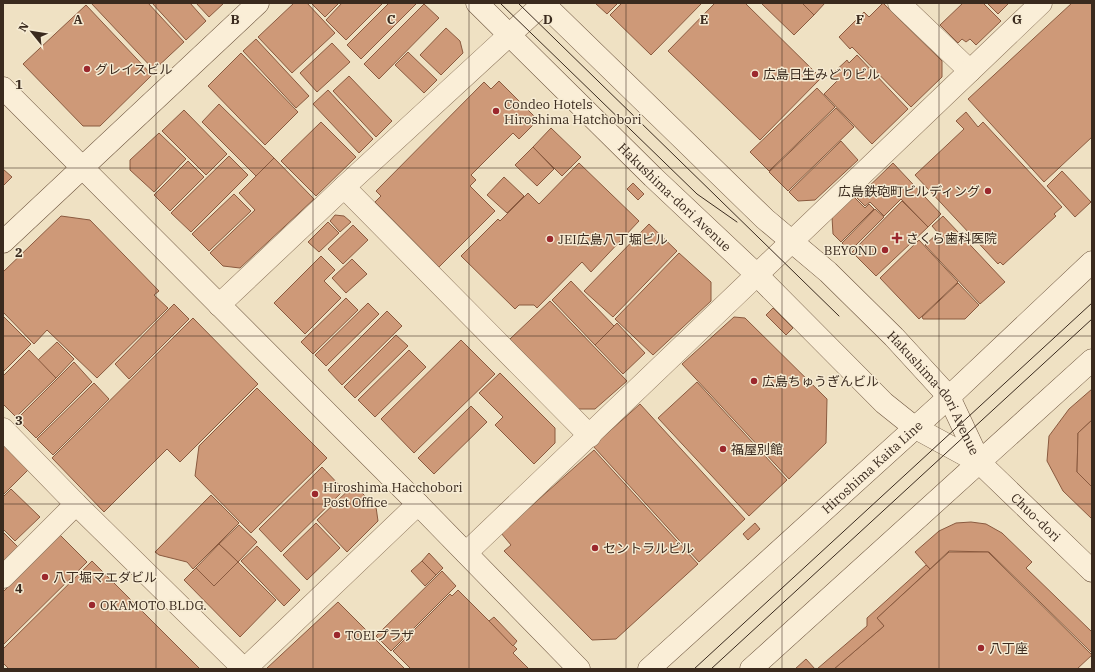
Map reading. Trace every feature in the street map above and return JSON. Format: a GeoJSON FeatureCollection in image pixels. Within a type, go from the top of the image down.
{"type":"FeatureCollection","features":[{"type":"Feature","properties":{"kind":"street"},"geometry":{"type":"LineString","coordinates":[[3,242],[258,3]]}},
{"type":"Feature","properties":{"kind":"street","name":"Hakushima-dori Avenue"},"geometry":{"type":"LineString","coordinates":[[477,3],[653,177],[756,274],[884,403],[914,427],[980,462]]}},
{"type":"Feature","properties":{"kind":"street"},"geometry":{"type":"LineString","coordinates":[[219,305],[344,187],[544,3]]}},
{"type":"Feature","properties":{"kind":"street","name":"Hakushima-dori Avenue"},"geometry":{"type":"LineString","coordinates":[[544,3],[765,220],[828,272],[894,338],[949,396],[980,462]]}},
{"type":"Feature","properties":{"kind":"street"},"geometry":{"type":"LineString","coordinates":[[899,3],[970,71]]}},
{"type":"Feature","properties":{"kind":"street"},"geometry":{"type":"LineString","coordinates":[[466,553],[1041,3]]}},
{"type":"Feature","properties":{"kind":"street"},"geometry":{"type":"LineString","coordinates":[[3,88],[418,504],[579,669]]}},
{"type":"Feature","properties":{"kind":"street"},"geometry":{"type":"LineString","coordinates":[[344,187],[590,436]]}},
{"type":"Feature","properties":{"kind":"street","name":"Hiroshima Kaita Line"},"geometry":{"type":"LineString","coordinates":[[649,669],[949,396],[1092,262]]}},
{"type":"Feature","properties":{"kind":"street"},"geometry":{"type":"LineString","coordinates":[[750,669],[1092,360]]}},
{"type":"Feature","properties":{"kind":"street"},"geometry":{"type":"LineString","coordinates":[[3,429],[76,504],[244,669],[418,504]]}},
{"type":"Feature","properties":{"kind":"street","name":"Chuo-dori"},"geometry":{"type":"LineString","coordinates":[[980,462],[1092,571]]}},
{"type":"Feature","properties":{"kind":"street"},"geometry":{"type":"LineString","coordinates":[[3,577],[76,504]]}},
{"type":"Feature","properties":{"kind":"building"},"geometry":{"type":"Polygon","coordinates":[[[91,3],[148,3],[184,42],[154,70],[91,3]]]}},
{"type":"Feature","properties":{"kind":"building"},"geometry":{"type":"Polygon","coordinates":[[[152,3],[190,3],[206,21],[186,40],[152,3]]]}},
{"type":"Feature","properties":{"kind":"building"},"geometry":{"type":"Polygon","coordinates":[[[196,3],[224,3],[209,17],[196,3]]]}},
{"type":"Feature","properties":{"kind":"building"},"geometry":{"type":"Polygon","coordinates":[[[294,3],[307,3],[335,33],[292,73],[258,37],[294,3]]]}},
{"type":"Feature","properties":{"kind":"building"},"geometry":{"type":"Polygon","coordinates":[[[311,3],[339,3],[325,17],[311,3]]]}},
{"type":"Feature","properties":{"kind":"building"},"geometry":{"type":"Polygon","coordinates":[[[342,3],[383,3],[346,40],[326,20],[342,3]]]}},
{"type":"Feature","properties":{"kind":"building"},"geometry":{"type":"Polygon","coordinates":[[[389,3],[417,3],[361,59],[347,45],[389,3]]]}},
{"type":"Feature","properties":{"kind":"building"},"geometry":{"type":"Polygon","coordinates":[[[595,3],[618,3],[607,14],[595,3]]]}},
{"type":"Feature","properties":{"kind":"building"},"geometry":{"type":"Polygon","coordinates":[[[622,3],[702,3],[651,55],[610,15],[622,3]]]}},
{"type":"Feature","properties":{"kind":"building","name":"広島日生みどりビル"},"geometry":{"type":"Polygon","coordinates":[[[715,3],[745,3],[821,78],[760,140],[668,51],[715,3]]]}},
{"type":"Feature","properties":{"kind":"building"},"geometry":{"type":"Polygon","coordinates":[[[761,3],[802,3],[814,15],[794,35],[761,3]]]}},
{"type":"Feature","properties":{"kind":"building"},"geometry":{"type":"Polygon","coordinates":[[[802,3],[825,3],[814,15],[802,3]]]}},
{"type":"Feature","properties":{"kind":"building"},"geometry":{"type":"Polygon","coordinates":[[[883,3],[942,61],[942,77],[911,107],[852,47],[850,49],[839,37],[864,12],[869,17],[883,3]]]}},
{"type":"Feature","properties":{"kind":"building"},"geometry":{"type":"Polygon","coordinates":[[[963,3],[983,3],[1001,21],[976,45],[970,39],[966,42],[962,39],[958,43],[940,25],[963,3]]]}},
{"type":"Feature","properties":{"kind":"building"},"geometry":{"type":"Polygon","coordinates":[[[987,3],[1009,3],[998,14],[987,3]]]}},
{"type":"Feature","properties":{"kind":"building"},"geometry":{"type":"Polygon","coordinates":[[[1072,3],[1092,3],[1092,137],[1044,182],[968,99],[1072,3]]]}},
{"type":"Feature","properties":{"kind":"building"},"geometry":{"type":"Polygon","coordinates":[[[424,4],[439,18],[379,79],[364,64],[424,4]]]}},
{"type":"Feature","properties":{"kind":"building","name":"グレイスビル"},"geometry":{"type":"Polygon","coordinates":[[[86,5],[152,75],[100,126],[83,126],[23,64],[86,5]]]}},
{"type":"Feature","properties":{"kind":"building"},"geometry":{"type":"Polygon","coordinates":[[[446,28],[460,41],[463,53],[441,75],[420,55],[446,28]]]}},
{"type":"Feature","properties":{"kind":"building"},"geometry":{"type":"Polygon","coordinates":[[[256,39],[309,96],[296,108],[243,51],[256,39]]]}},
{"type":"Feature","properties":{"kind":"building"},"geometry":{"type":"Polygon","coordinates":[[[332,43],[350,62],[317,92],[300,73],[332,43]]]}},
{"type":"Feature","properties":{"kind":"building"},"geometry":{"type":"Polygon","coordinates":[[[408,52],[437,80],[424,93],[395,65],[408,52]]]}},
{"type":"Feature","properties":{"kind":"building"},"geometry":{"type":"Polygon","coordinates":[[[241,53],[298,112],[265,145],[208,86],[241,53]]]}},
{"type":"Feature","properties":{"kind":"building"},"geometry":{"type":"Polygon","coordinates":[[[857,55],[908,109],[872,144],[824,94],[837,81],[831,75],[847,60],[849,63],[857,55]]]}},
{"type":"Feature","properties":{"kind":"building"},"geometry":{"type":"Polygon","coordinates":[[[349,76],[392,121],[376,137],[333,91],[349,76]]]}},
{"type":"Feature","properties":{"kind":"building"},"geometry":{"type":"Polygon","coordinates":[[[499,81],[538,120],[519,139],[513,133],[471,175],[476,180],[470,186],[495,211],[439,267],[375,202],[381,196],[376,191],[484,82],[491,89],[499,81]]]}},
{"type":"Feature","properties":{"kind":"building"},"geometry":{"type":"Polygon","coordinates":[[[817,88],[835,107],[769,171],[750,152],[817,88]]]}},
{"type":"Feature","properties":{"kind":"building"},"geometry":{"type":"Polygon","coordinates":[[[328,90],[373,139],[359,153],[313,104],[328,90]]]}},
{"type":"Feature","properties":{"kind":"building"},"geometry":{"type":"Polygon","coordinates":[[[219,104],[274,158],[256,176],[202,122],[219,104]]]}},
{"type":"Feature","properties":{"kind":"building"},"geometry":{"type":"Polygon","coordinates":[[[836,108],[854,127],[788,191],[769,172],[836,108]]]}},
{"type":"Feature","properties":{"kind":"building"},"geometry":{"type":"Polygon","coordinates":[[[184,110],[227,154],[206,175],[162,131],[184,110]]]}},
{"type":"Feature","properties":{"kind":"building","name":"広島鉄砲町ビルディング"},"geometry":{"type":"Polygon","coordinates":[[[966,112],[978,127],[983,122],[1062,207],[1054,214],[1056,216],[1003,265],[1000,262],[998,264],[915,175],[964,129],[956,121],[966,112]]]}},
{"type":"Feature","properties":{"kind":"building"},"geometry":{"type":"Polygon","coordinates":[[[321,122],[356,157],[316,196],[281,161],[321,122]]]}},
{"type":"Feature","properties":{"kind":"building"},"geometry":{"type":"Polygon","coordinates":[[[551,128],[581,157],[562,176],[533,147],[551,128]]]}},
{"type":"Feature","properties":{"kind":"building"},"geometry":{"type":"Polygon","coordinates":[[[159,133],[186,159],[154,192],[130,170],[130,160],[159,133]]]}},
{"type":"Feature","properties":{"kind":"building"},"geometry":{"type":"Polygon","coordinates":[[[841,141],[858,160],[815,200],[798,201],[789,192],[841,141]]]}},
{"type":"Feature","properties":{"kind":"building"},"geometry":{"type":"Polygon","coordinates":[[[533,147],[554,169],[537,186],[515,165],[533,147]]]}},
{"type":"Feature","properties":{"kind":"building"},"geometry":{"type":"Polygon","coordinates":[[[229,156],[248,175],[191,232],[171,213],[229,156]]]}},
{"type":"Feature","properties":{"kind":"building"},"geometry":{"type":"Polygon","coordinates":[[[274,158],[314,199],[240,268],[223,266],[210,253],[255,210],[239,193],[274,158]]]}},
{"type":"Feature","properties":{"kind":"building"},"geometry":{"type":"Polygon","coordinates":[[[188,161],[204,177],[170,211],[154,195],[188,161]]]}},
{"type":"Feature","properties":{"kind":"building","name":"JEI広島八丁堀ビル"},"geometry":{"type":"Polygon","coordinates":[[[579,163],[639,221],[591,272],[582,262],[537,308],[534,305],[519,305],[515,309],[461,256],[498,219],[500,221],[528,193],[539,204],[579,163]]]}},
{"type":"Feature","properties":{"kind":"building"},"geometry":{"type":"Polygon","coordinates":[[[893,163],[941,214],[928,227],[901,199],[884,216],[870,202],[865,206],[857,198],[893,163]]]}},
{"type":"Feature","properties":{"kind":"building"},"geometry":{"type":"Polygon","coordinates":[[[3,169],[12,177],[3,186],[3,169]]]}},
{"type":"Feature","properties":{"kind":"building"},"geometry":{"type":"Polygon","coordinates":[[[1062,171],[1091,202],[1075,217],[1047,186],[1062,171]]]}},
{"type":"Feature","properties":{"kind":"building"},"geometry":{"type":"Polygon","coordinates":[[[504,177],[524,196],[507,213],[487,195],[504,177]]]}},
{"type":"Feature","properties":{"kind":"building"},"geometry":{"type":"Polygon","coordinates":[[[633,183],[644,194],[638,200],[627,189],[633,183]]]}},
{"type":"Feature","properties":{"kind":"building"},"geometry":{"type":"Polygon","coordinates":[[[234,194],[251,211],[209,251],[192,234],[234,194]]]}},
{"type":"Feature","properties":{"kind":"building"},"geometry":{"type":"Polygon","coordinates":[[[853,196],[865,208],[869,204],[874,209],[841,242],[833,234],[832,217],[853,196]]]}},
{"type":"Feature","properties":{"kind":"building"},"geometry":{"type":"Polygon","coordinates":[[[902,201],[928,227],[876,276],[852,252],[902,201]]]}},
{"type":"Feature","properties":{"kind":"building"},"geometry":{"type":"Polygon","coordinates":[[[875,209],[884,217],[850,251],[842,243],[875,209]]]}},
{"type":"Feature","properties":{"kind":"building"},"geometry":{"type":"Polygon","coordinates":[[[335,215],[344,216],[351,222],[340,232],[330,221],[335,215]]]}},
{"type":"Feature","properties":{"kind":"building"},"geometry":{"type":"Polygon","coordinates":[[[61,216],[90,220],[159,291],[154,295],[168,308],[97,378],[47,330],[34,344],[3,312],[3,272],[61,216]]]}},
{"type":"Feature","properties":{"kind":"building"},"geometry":{"type":"Polygon","coordinates":[[[943,216],[1005,282],[980,304],[925,245],[938,233],[932,226],[943,216]]]}},
{"type":"Feature","properties":{"kind":"building"},"geometry":{"type":"Polygon","coordinates":[[[328,222],[339,233],[319,252],[308,242],[328,222]]]}},
{"type":"Feature","properties":{"kind":"building"},"geometry":{"type":"Polygon","coordinates":[[[649,224],[677,251],[613,317],[584,291],[649,224]]]}},
{"type":"Feature","properties":{"kind":"building"},"geometry":{"type":"Polygon","coordinates":[[[353,225],[368,240],[343,264],[328,249],[353,225]]]}},
{"type":"Feature","properties":{"kind":"building"},"geometry":{"type":"Polygon","coordinates":[[[919,240],[958,282],[919,319],[880,278],[919,240]]]}},
{"type":"Feature","properties":{"kind":"building"},"geometry":{"type":"Polygon","coordinates":[[[679,253],[711,282],[711,301],[653,355],[615,319],[679,253]]]}},
{"type":"Feature","properties":{"kind":"building"},"geometry":{"type":"Polygon","coordinates":[[[321,256],[335,270],[324,281],[341,298],[305,334],[274,303],[321,256]]]}},
{"type":"Feature","properties":{"kind":"building"},"geometry":{"type":"Polygon","coordinates":[[[352,259],[367,274],[346,293],[332,278],[352,259]]]}},
{"type":"Feature","properties":{"kind":"building"},"geometry":{"type":"Polygon","coordinates":[[[571,281],[614,326],[595,345],[552,300],[571,281]]]}},
{"type":"Feature","properties":{"kind":"building"},"geometry":{"type":"Polygon","coordinates":[[[958,283],[979,305],[965,319],[923,319],[922,317],[958,283]]]}},
{"type":"Feature","properties":{"kind":"building"},"geometry":{"type":"Polygon","coordinates":[[[346,298],[358,310],[313,354],[301,342],[346,298]]]}},
{"type":"Feature","properties":{"kind":"building"},"geometry":{"type":"Polygon","coordinates":[[[550,301],[627,381],[595,409],[578,409],[510,339],[550,301]]]}},
{"type":"Feature","properties":{"kind":"building"},"geometry":{"type":"Polygon","coordinates":[[[368,303],[379,314],[326,366],[315,355],[368,303]]]}},
{"type":"Feature","properties":{"kind":"building"},"geometry":{"type":"Polygon","coordinates":[[[174,304],[189,319],[129,379],[115,364],[174,304]]]}},
{"type":"Feature","properties":{"kind":"building"},"geometry":{"type":"Polygon","coordinates":[[[773,308],[793,328],[786,335],[766,315],[773,308]]]}},
{"type":"Feature","properties":{"kind":"building"},"geometry":{"type":"Polygon","coordinates":[[[387,311],[402,326],[342,385],[328,370],[387,311]]]}},
{"type":"Feature","properties":{"kind":"building"},"geometry":{"type":"Polygon","coordinates":[[[3,316],[31,344],[3,372],[3,316]]]}},
{"type":"Feature","properties":{"kind":"building","name":"広島ちゅうぎんビル"},"geometry":{"type":"Polygon","coordinates":[[[734,317],[745,318],[827,399],[826,443],[789,479],[682,364],[734,317]]]}},
{"type":"Feature","properties":{"kind":"building"},"geometry":{"type":"Polygon","coordinates":[[[193,318],[258,384],[180,462],[167,449],[104,512],[52,458],[193,318]]]}},
{"type":"Feature","properties":{"kind":"building"},"geometry":{"type":"Polygon","coordinates":[[[617,323],[645,353],[623,374],[595,345],[617,323]]]}},
{"type":"Feature","properties":{"kind":"building"},"geometry":{"type":"Polygon","coordinates":[[[396,335],[408,346],[355,398],[344,387],[396,335]]]}},
{"type":"Feature","properties":{"kind":"building"},"geometry":{"type":"Polygon","coordinates":[[[461,340],[495,374],[414,453],[381,419],[461,340]]]}},
{"type":"Feature","properties":{"kind":"building"},"geometry":{"type":"Polygon","coordinates":[[[57,342],[74,359],[56,378],[38,360],[57,342]]]}},
{"type":"Feature","properties":{"kind":"building"},"geometry":{"type":"Polygon","coordinates":[[[29,350],[56,378],[16,417],[3,404],[3,376],[29,350]]]}},
{"type":"Feature","properties":{"kind":"building"},"geometry":{"type":"Polygon","coordinates":[[[409,350],[426,367],[375,417],[358,400],[409,350]]]}},
{"type":"Feature","properties":{"kind":"building"},"geometry":{"type":"Polygon","coordinates":[[[74,362],[92,382],[36,438],[17,419],[74,362]]]}},
{"type":"Feature","properties":{"kind":"building"},"geometry":{"type":"Polygon","coordinates":[[[500,373],[555,428],[555,443],[534,464],[495,425],[503,417],[479,393],[500,373]]]}},
{"type":"Feature","properties":{"kind":"building","name":"福屋別館"},"geometry":{"type":"Polygon","coordinates":[[[697,382],[787,480],[749,516],[658,418],[697,382]]]}},
{"type":"Feature","properties":{"kind":"building"},"geometry":{"type":"Polygon","coordinates":[[[94,383],[109,399],[53,455],[37,439],[94,383]]]}},
{"type":"Feature","properties":{"kind":"building"},"geometry":{"type":"Polygon","coordinates":[[[257,388],[327,458],[251,533],[195,476],[199,446],[257,388]]]}},
{"type":"Feature","properties":{"kind":"building"},"geometry":{"type":"Polygon","coordinates":[[[1092,389],[1092,420],[1078,433],[1077,472],[1092,487],[1092,519],[1063,491],[1047,461],[1049,436],[1069,409],[1092,389]]]}},
{"type":"Feature","properties":{"kind":"building"},"geometry":{"type":"Polygon","coordinates":[[[640,404],[745,519],[699,562],[593,446],[640,404]]]}},
{"type":"Feature","properties":{"kind":"building"},"geometry":{"type":"Polygon","coordinates":[[[471,406],[487,422],[434,474],[418,458],[471,406]]]}},
{"type":"Feature","properties":{"kind":"building"},"geometry":{"type":"Polygon","coordinates":[[[1092,420],[1092,487],[1077,472],[1078,433],[1092,420]]]}},
{"type":"Feature","properties":{"kind":"building"},"geometry":{"type":"Polygon","coordinates":[[[3,444],[28,470],[3,495],[3,444]]]}},
{"type":"Feature","properties":{"kind":"building","name":"セントラルビル"},"geometry":{"type":"Polygon","coordinates":[[[594,450],[698,564],[616,639],[592,640],[504,551],[511,545],[501,533],[594,450]]]}},
{"type":"Feature","properties":{"kind":"building"},"geometry":{"type":"Polygon","coordinates":[[[322,467],[344,490],[281,552],[259,529],[322,467]]]}},
{"type":"Feature","properties":{"kind":"building"},"geometry":{"type":"Polygon","coordinates":[[[354,485],[376,507],[378,521],[347,552],[317,520],[354,485]]]}},
{"type":"Feature","properties":{"kind":"building"},"geometry":{"type":"Polygon","coordinates":[[[11,489],[40,517],[15,541],[3,529],[3,497],[11,489]]]}},
{"type":"Feature","properties":{"kind":"building"},"geometry":{"type":"Polygon","coordinates":[[[211,495],[239,523],[193,569],[187,562],[159,555],[155,552],[211,495]]]}},
{"type":"Feature","properties":{"kind":"building"},"geometry":{"type":"Polygon","coordinates":[[[971,522],[986,524],[1002,533],[1032,562],[1026,568],[1092,632],[1092,653],[989,552],[949,551],[930,569],[915,552],[939,531],[956,523],[971,522]]]}},
{"type":"Feature","properties":{"kind":"building"},"geometry":{"type":"Polygon","coordinates":[[[316,523],[340,548],[307,580],[283,555],[316,523]]]}},
{"type":"Feature","properties":{"kind":"building"},"geometry":{"type":"Polygon","coordinates":[[[755,523],[760,529],[748,540],[743,534],[755,523]]]}},
{"type":"Feature","properties":{"kind":"building"},"geometry":{"type":"Polygon","coordinates":[[[239,525],[257,542],[238,562],[219,544],[239,525]]]}},
{"type":"Feature","properties":{"kind":"building"},"geometry":{"type":"Polygon","coordinates":[[[3,532],[19,548],[5,563],[3,561],[3,532]]]}},
{"type":"Feature","properties":{"kind":"building","name":"八丁堀マエダビル"},"geometry":{"type":"Polygon","coordinates":[[[60,535],[87,562],[3,645],[3,592],[60,535]]]}},
{"type":"Feature","properties":{"kind":"building"},"geometry":{"type":"Polygon","coordinates":[[[219,544],[238,562],[214,586],[196,568],[219,544]]]}},
{"type":"Feature","properties":{"kind":"building"},"geometry":{"type":"Polygon","coordinates":[[[257,546],[300,590],[284,606],[241,561],[257,546]]]}},
{"type":"Feature","properties":{"kind":"building"},"geometry":{"type":"Polygon","coordinates":[[[949,552],[988,552],[1092,655],[1077,669],[834,669],[884,626],[877,618],[949,552]]]}},
{"type":"Feature","properties":{"kind":"building"},"geometry":{"type":"Polygon","coordinates":[[[429,553],[443,568],[436,575],[422,561],[429,553]]]}},
{"type":"Feature","properties":{"kind":"building","name":"OKAMOTO BLDG."},"geometry":{"type":"Polygon","coordinates":[[[92,561],[200,669],[9,669],[3,663],[3,649],[92,561]]]}},
{"type":"Feature","properties":{"kind":"building"},"geometry":{"type":"Polygon","coordinates":[[[422,561],[436,575],[425,586],[411,571],[422,561]]]}},
{"type":"Feature","properties":{"kind":"building"},"geometry":{"type":"Polygon","coordinates":[[[238,562],[276,600],[240,637],[184,580],[196,568],[214,586],[238,562]]]}},
{"type":"Feature","properties":{"kind":"building"},"geometry":{"type":"Polygon","coordinates":[[[926,565],[930,569],[877,618],[884,626],[834,669],[817,669],[867,626],[867,618],[926,565]]]}},
{"type":"Feature","properties":{"kind":"building"},"geometry":{"type":"Polygon","coordinates":[[[442,571],[456,586],[391,651],[376,636],[442,571]]]}},
{"type":"Feature","properties":{"kind":"building"},"geometry":{"type":"Polygon","coordinates":[[[458,590],[517,649],[513,653],[529,669],[411,669],[393,651],[450,594],[452,596],[458,590]]]}},
{"type":"Feature","properties":{"kind":"building","name":"TOEIプラザ"},"geometry":{"type":"Polygon","coordinates":[[[338,602],[405,669],[266,669],[338,602]]]}},
{"type":"Feature","properties":{"kind":"building"},"geometry":{"type":"Polygon","coordinates":[[[494,617],[517,641],[513,646],[489,621],[494,617]]]}},
{"type":"Feature","properties":{"kind":"building"},"geometry":{"type":"Polygon","coordinates":[[[806,659],[815,669],[795,669],[806,659]]]}},
{"type":"Feature","properties":{"kind":"tram line"},"geometry":{"type":"LineString","coordinates":[[500,3],[697,194],[737,222]]}},
{"type":"Feature","properties":{"kind":"tram line"},"geometry":{"type":"LineString","coordinates":[[518,3],[839,316]]}},
{"type":"Feature","properties":{"kind":"tram line"},"geometry":{"type":"LineString","coordinates":[[694,669],[1092,303]]}},
{"type":"Feature","properties":{"kind":"tram line"},"geometry":{"type":"LineString","coordinates":[[711,669],[1092,319]]}},
{"type":"Feature","properties":{"kind":"place","name":"グレイスビル"},"geometry":{"type":"Point","coordinates":[87,69]}},
{"type":"Feature","properties":{"kind":"place","name":"広島日生みどりビル"},"geometry":{"type":"Point","coordinates":[755,74]}},
{"type":"Feature","properties":{"kind":"place","name":"Condeo Hotels Hiroshima Hatchobori"},"geometry":{"type":"Point","coordinates":[496,111]}},
{"type":"Feature","properties":{"kind":"place","name":"広島鉄砲町ビルディング"},"geometry":{"type":"Point","coordinates":[988,191]}},
{"type":"Feature","properties":{"kind":"place","name":"さくら歯科医院"},"geometry":{"type":"Point","coordinates":[897,238]}},
{"type":"Feature","properties":{"kind":"place","name":"JEI広島八丁堀ビル"},"geometry":{"type":"Point","coordinates":[550,239]}},
{"type":"Feature","properties":{"kind":"place","name":"BEYOND"},"geometry":{"type":"Point","coordinates":[885,250]}},
{"type":"Feature","properties":{"kind":"place","name":"広島ちゅうぎんビル"},"geometry":{"type":"Point","coordinates":[754,381]}},
{"type":"Feature","properties":{"kind":"place","name":"福屋別館"},"geometry":{"type":"Point","coordinates":[723,449]}},
{"type":"Feature","properties":{"kind":"place","name":"Hiroshima Hacchobori Post Office"},"geometry":{"type":"Point","coordinates":[315,494]}},
{"type":"Feature","properties":{"kind":"place","name":"セントラルビル"},"geometry":{"type":"Point","coordinates":[595,548]}},
{"type":"Feature","properties":{"kind":"place","name":"八丁堀マエダビル"},"geometry":{"type":"Point","coordinates":[45,577]}},
{"type":"Feature","properties":{"kind":"place","name":"OKAMOTO BLDG."},"geometry":{"type":"Point","coordinates":[92,605]}},
{"type":"Feature","properties":{"kind":"place","name":"TOEIプラザ"},"geometry":{"type":"Point","coordinates":[337,635]}},
{"type":"Feature","properties":{"kind":"place","name":"八丁座"},"geometry":{"type":"Point","coordinates":[981,648]}}]}
